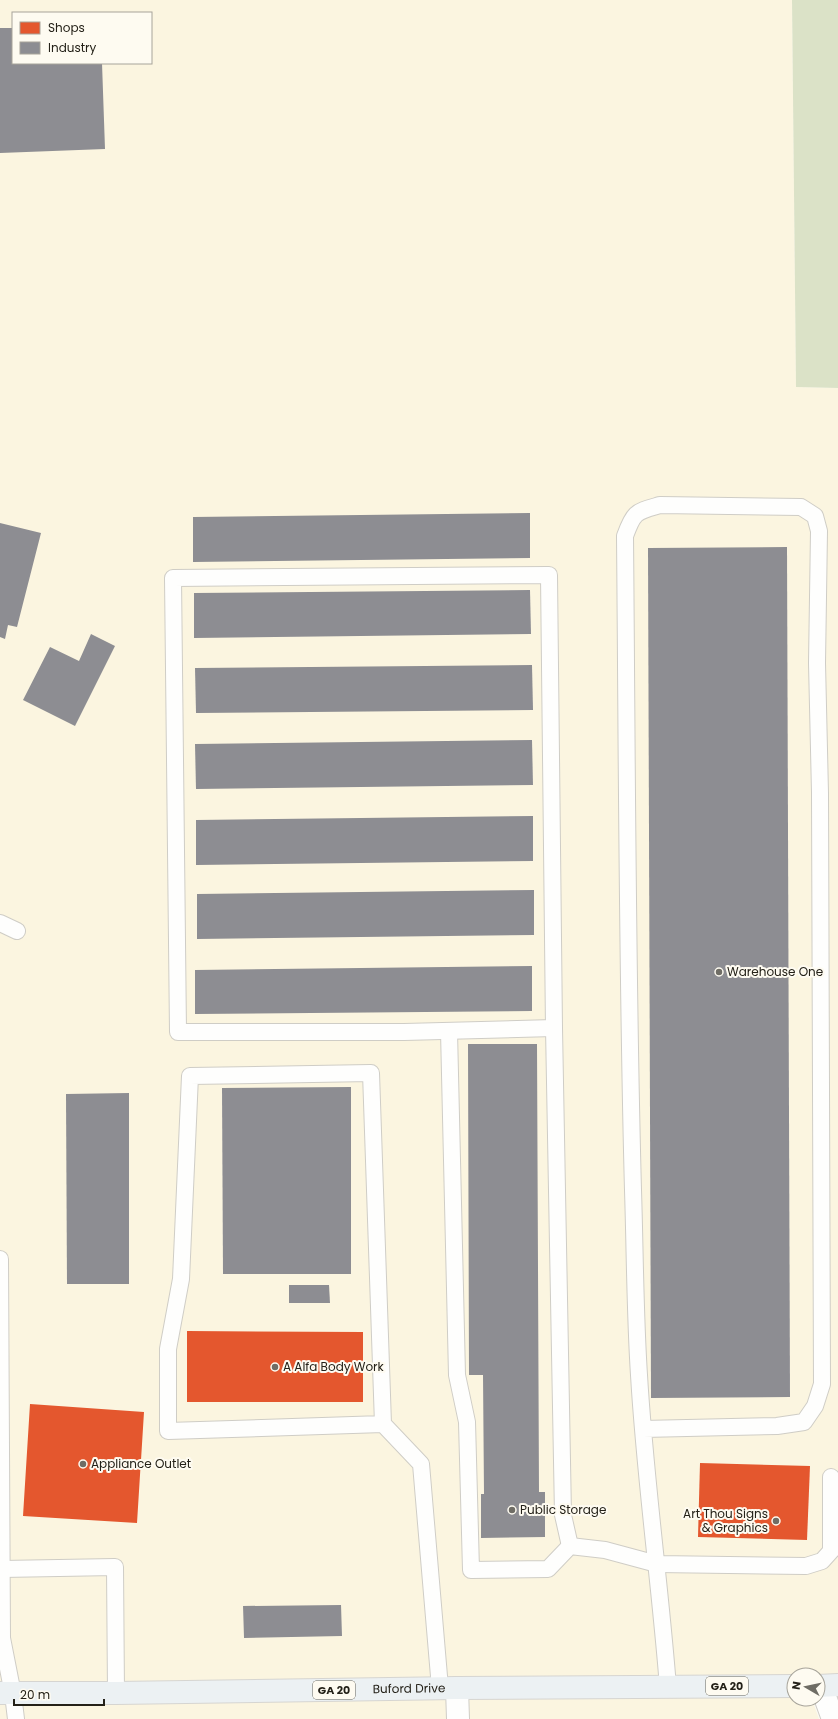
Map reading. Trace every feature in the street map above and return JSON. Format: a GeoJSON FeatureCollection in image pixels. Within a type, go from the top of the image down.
{"type":"FeatureCollection","features":[{"type":"Feature","properties":{"kind":"highway","name":"Buford Drive"},"geometry":{"type":"LineString","coordinates":[[7,1693],[786,1686]]}},
{"type":"Feature","properties":{"kind":"street"},"geometry":{"type":"LineString","coordinates":[[826,1686],[833,1719]]}},
{"type":"Feature","properties":{"kind":"street"},"geometry":{"type":"LineString","coordinates":[[448,1688],[458,1719]]}},
{"type":"Feature","properties":{"kind":"lane"},"geometry":{"type":"LineString","coordinates":[[643,1429],[777,1426],[804,1422],[815,1406],[822,1384],[820,794],[817,663],[819,531],[815,516],[801,507],[660,505],[638,511],[631,518],[625,536],[630,1095],[638,1367],[643,1429],[668,1687]]}},
{"type":"Feature","properties":{"kind":"lane"},"geometry":{"type":"LineString","coordinates":[[554,1028],[450,1031],[178,1032],[174,578],[549,575],[554,1028],[563,1515],[570,1546]]}},
{"type":"Feature","properties":{"kind":"lane"},"geometry":{"type":"LineString","coordinates":[[0,923],[17,931]]}},
{"type":"Feature","properties":{"kind":"lane"},"geometry":{"type":"LineString","coordinates":[[450,1031],[456,1375],[467,1422],[471,1570],[548,1569],[570,1546]]}},
{"type":"Feature","properties":{"kind":"lane"},"geometry":{"type":"LineString","coordinates":[[383,1424],[168,1431],[168,1349],[181,1279],[190,1076],[371,1073],[383,1424],[421,1464],[448,1688]]}},
{"type":"Feature","properties":{"kind":"lane"},"geometry":{"type":"LineString","coordinates":[[0,1259],[2,1638],[7,1693],[16,1719]]}},
{"type":"Feature","properties":{"kind":"lane"},"geometry":{"type":"LineString","coordinates":[[570,1546],[605,1550],[657,1564],[806,1566],[822,1561],[831,1552],[831,1478]]}},
{"type":"Feature","properties":{"kind":"lane"},"geometry":{"type":"LineString","coordinates":[[2,1569],[115,1567],[116,1693]]}},
{"type":"Feature","properties":{"kind":"shaded area"},"geometry":{"type":"Polygon","coordinates":[[[0,0],[792,0],[796,387],[838,388],[838,1687],[826,1680],[826,1667],[786,1667],[786,1707],[815,1707],[819,1719],[0,1719],[0,0]]]}},
{"type":"Feature","properties":{"kind":"green space"},"geometry":{"type":"Polygon","coordinates":[[[792,0],[838,0],[838,388],[796,387],[792,0]]]}},
{"type":"Feature","properties":{"kind":"building: Shops","name":"A Alfa Body Work"},"geometry":{"type":"Polygon","coordinates":[[[187,1331],[363,1332],[363,1402],[187,1402],[187,1331]]]}},
{"type":"Feature","properties":{"kind":"building: Shops","name":"Appliance Outlet"},"geometry":{"type":"Polygon","coordinates":[[[30,1404],[144,1412],[137,1523],[23,1516],[30,1404]]]}},
{"type":"Feature","properties":{"kind":"building: Shops"},"geometry":{"type":"Polygon","coordinates":[[[700,1463],[810,1466],[807,1540],[698,1537],[700,1463]]]}},
{"type":"Feature","properties":{"kind":"building: Industry"},"geometry":{"type":"Polygon","coordinates":[[[0,28],[12,28],[12,64],[102,64],[105,149],[0,153],[0,28]]]}},
{"type":"Feature","properties":{"kind":"building: Industry"},"geometry":{"type":"Polygon","coordinates":[[[530,513],[530,558],[193,562],[193,517],[530,513]]]}},
{"type":"Feature","properties":{"kind":"building: Industry"},"geometry":{"type":"Polygon","coordinates":[[[0,523],[41,533],[17,627],[8,625],[5,639],[0,637],[0,523]]]}},
{"type":"Feature","properties":{"kind":"building: Industry","name":"Warehouse One"},"geometry":{"type":"Polygon","coordinates":[[[787,547],[790,1397],[651,1398],[648,548],[787,547]]]}},
{"type":"Feature","properties":{"kind":"building: Industry"},"geometry":{"type":"Polygon","coordinates":[[[530,590],[531,634],[194,638],[194,593],[530,590]]]}},
{"type":"Feature","properties":{"kind":"building: Industry"},"geometry":{"type":"Polygon","coordinates":[[[91,634],[115,646],[75,726],[23,700],[50,647],[79,661],[91,634]]]}},
{"type":"Feature","properties":{"kind":"building: Industry"},"geometry":{"type":"Polygon","coordinates":[[[532,665],[533,710],[196,713],[195,668],[532,665]]]}},
{"type":"Feature","properties":{"kind":"building: Industry"},"geometry":{"type":"Polygon","coordinates":[[[532,740],[533,785],[196,789],[195,744],[532,740]]]}},
{"type":"Feature","properties":{"kind":"building: Industry"},"geometry":{"type":"Polygon","coordinates":[[[533,816],[533,861],[196,865],[196,820],[533,816]]]}},
{"type":"Feature","properties":{"kind":"building: Industry"},"geometry":{"type":"Polygon","coordinates":[[[534,890],[534,935],[197,939],[197,894],[534,890]]]}},
{"type":"Feature","properties":{"kind":"building: Industry"},"geometry":{"type":"Polygon","coordinates":[[[532,966],[532,1011],[195,1014],[195,970],[532,966]]]}},
{"type":"Feature","properties":{"kind":"building: Industry"},"geometry":{"type":"Polygon","coordinates":[[[468,1044],[537,1044],[539,1492],[545,1492],[545,1537],[481,1538],[481,1494],[484,1494],[483,1375],[469,1375],[468,1044]]]}},
{"type":"Feature","properties":{"kind":"building: Industry"},"geometry":{"type":"Polygon","coordinates":[[[351,1087],[351,1274],[223,1274],[222,1088],[351,1087]]]}},
{"type":"Feature","properties":{"kind":"building: Industry"},"geometry":{"type":"Polygon","coordinates":[[[129,1093],[129,1284],[67,1284],[66,1094],[129,1093]]]}},
{"type":"Feature","properties":{"kind":"building: Industry"},"geometry":{"type":"Polygon","coordinates":[[[289,1285],[329,1285],[330,1303],[289,1303],[289,1285]]]}},
{"type":"Feature","properties":{"kind":"building: Industry"},"geometry":{"type":"Polygon","coordinates":[[[341,1605],[342,1636],[244,1638],[243,1606],[341,1605]]]}},
{"type":"Feature","properties":{"kind":"place","name":"Warehouse One"},"geometry":{"type":"Point","coordinates":[719,972]}},
{"type":"Feature","properties":{"kind":"place","name":"A Alfa Body Work"},"geometry":{"type":"Point","coordinates":[275,1367]}},
{"type":"Feature","properties":{"kind":"place","name":"Appliance Outlet"},"geometry":{"type":"Point","coordinates":[83,1464]}},
{"type":"Feature","properties":{"kind":"place","name":"Public Storage"},"geometry":{"type":"Point","coordinates":[512,1510]}},
{"type":"Feature","properties":{"kind":"place","name":"Art Thou Signs & Graphics"},"geometry":{"type":"Point","coordinates":[776,1521]}}]}
